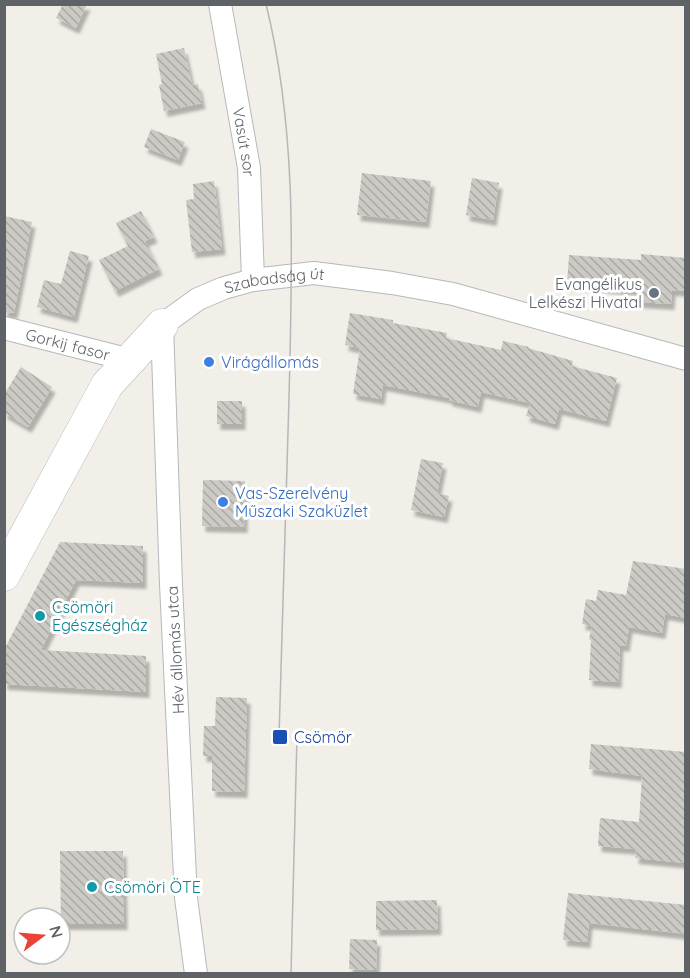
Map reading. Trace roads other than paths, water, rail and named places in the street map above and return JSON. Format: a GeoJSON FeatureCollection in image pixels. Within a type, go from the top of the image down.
{"type":"FeatureCollection","features":[{"type":"Feature","properties":{"kind":"street","name":"Vasút sor"},"geometry":{"type":"LineString","coordinates":[[220,4],[249,168],[253,280]]}},
{"type":"Feature","properties":{"kind":"street","name":"Szabadság út"},"geometry":{"type":"LineString","coordinates":[[4,575],[107,385],[162,325],[198,299],[224,288],[253,280],[314,273],[392,283],[453,294],[686,359]]}},
{"type":"Feature","properties":{"kind":"street","name":"Hév állomás utca"},"geometry":{"type":"LineString","coordinates":[[162,325],[171,584],[186,898],[196,974]]}},
{"type":"Feature","properties":{"kind":"street","name":"Gorkij fasor"},"geometry":{"type":"LineString","coordinates":[[4,328],[130,360]]}},
{"type":"Feature","properties":{"kind":"tram line"},"geometry":{"type":"LineString","coordinates":[[266,4],[284,102],[291,200],[290,349],[279,735]]}},
{"type":"Feature","properties":{"kind":"tram line"},"geometry":{"type":"LineString","coordinates":[[291,974],[297,736]]}},
{"type":"Feature","properties":{"kind":"place","name":"Evangélikus Lelkészi Hivatal"},"geometry":{"type":"Point","coordinates":[654,293]}},
{"type":"Feature","properties":{"kind":"place","name":"Virágállomás"},"geometry":{"type":"Point","coordinates":[209,362]}},
{"type":"Feature","properties":{"kind":"place","name":"Vas-Szerelvény Műszaki Szaküzlet"},"geometry":{"type":"Point","coordinates":[223,502]}},
{"type":"Feature","properties":{"kind":"place","name":"Csömöri Egészségház"},"geometry":{"type":"Point","coordinates":[40,616]}},
{"type":"Feature","properties":{"kind":"place","name":"Csömör"},"geometry":{"type":"Point","coordinates":[280,737]}},
{"type":"Feature","properties":{"kind":"place","name":"Csömöri ÖTE"},"geometry":{"type":"Point","coordinates":[92,887]}}]}
